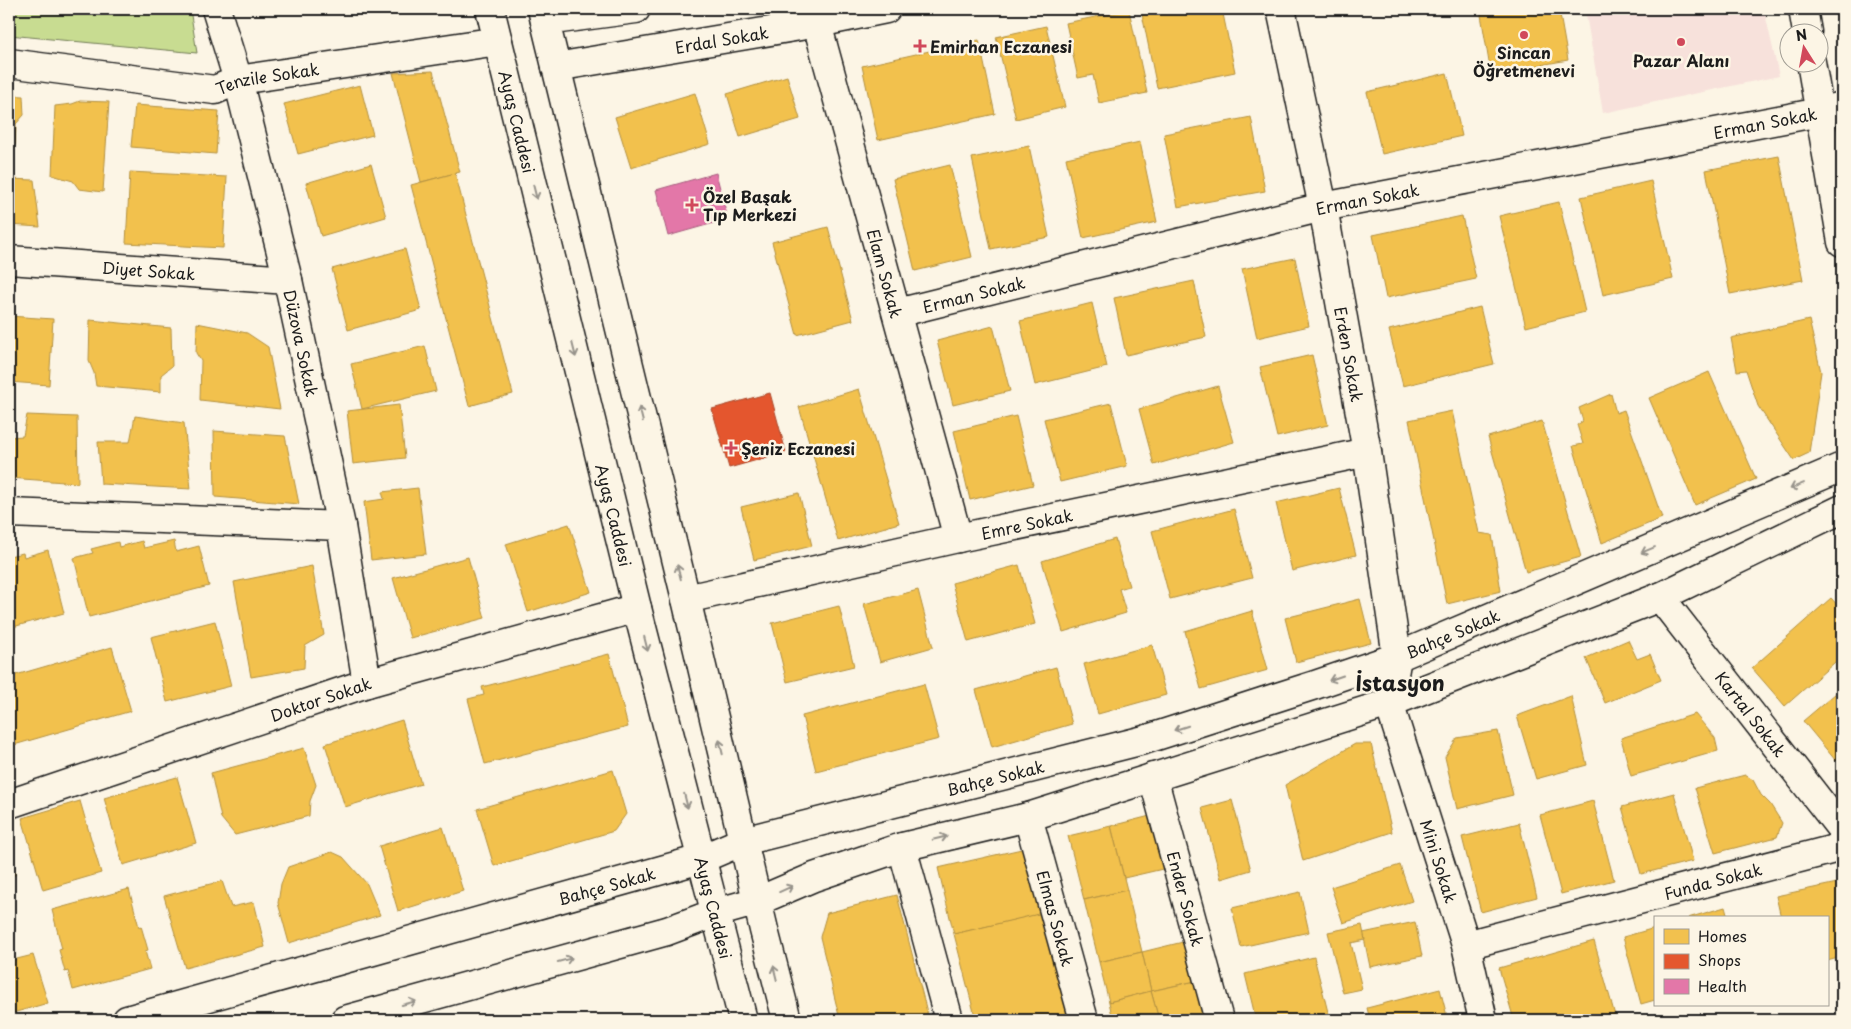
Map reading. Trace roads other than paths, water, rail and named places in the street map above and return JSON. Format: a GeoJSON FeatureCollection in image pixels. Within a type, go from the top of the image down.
{"type":"FeatureCollection","features":[{"type":"Feature","properties":{"kind":"street","name":"Düzova Sokak"},"geometry":{"type":"LineString","coordinates":[[216,9],[238,80],[288,280],[341,526],[367,683]]}},
{"type":"Feature","properties":{"kind":"street","name":"Ayaş Caddesi"},"geometry":{"type":"LineString","coordinates":[[490,9],[637,608],[743,1020]]}},
{"type":"Feature","properties":{"kind":"street"},"geometry":{"type":"LineString","coordinates":[[636,9],[543,15],[787,1020]]}},
{"type":"Feature","properties":{"kind":"street","name":"Erdal Sokak"},"geometry":{"type":"LineString","coordinates":[[556,67],[816,16],[886,9]]}},
{"type":"Feature","properties":{"kind":"street","name":"Erden Sokak"},"geometry":{"type":"LineString","coordinates":[[1281,9],[1323,207],[1367,452],[1397,657],[1389,704]]}},
{"type":"Feature","properties":{"kind":"street"},"geometry":{"type":"LineString","coordinates":[[1803,9],[1805,22]]}},
{"type":"Feature","properties":{"kind":"street","name":"Elam Sokak"},"geometry":{"type":"LineString","coordinates":[[816,16],[958,538]]}},
{"type":"Feature","properties":{"kind":"street","name":"Tenzile Sokak"},"geometry":{"type":"LineString","coordinates":[[9,64],[215,90],[238,80],[498,41]]}},
{"type":"Feature","properties":{"kind":"street"},"geometry":{"type":"LineString","coordinates":[[1816,72],[1831,109],[1842,242]]}},
{"type":"Feature","properties":{"kind":"street","name":"Erman Sokak"},"geometry":{"type":"LineString","coordinates":[[897,313],[1323,207],[1831,109]]}},
{"type":"Feature","properties":{"kind":"street","name":"Diyet Sokak"},"geometry":{"type":"LineString","coordinates":[[9,260],[288,280]]}},
{"type":"Feature","properties":{"kind":"street","name":"Emre Sokak"},"geometry":{"type":"LineString","coordinates":[[686,599],[958,538],[1367,452]]}},
{"type":"Feature","properties":{"kind":"street","name":"Bahçe Sokak"},"geometry":{"type":"LineString","coordinates":[[127,1020],[701,859],[742,841],[1144,740],[1397,657],[1842,467]]}},
{"type":"Feature","properties":{"kind":"street"},"geometry":{"type":"LineString","coordinates":[[345,1020],[667,931],[715,913],[758,901],[814,877],[902,847],[1028,817],[1389,704],[1660,597],[1842,509]]}},
{"type":"Feature","properties":{"kind":"street"},"geometry":{"type":"LineString","coordinates":[[9,514],[341,526]]}},
{"type":"Feature","properties":{"kind":"street"},"geometry":{"type":"LineString","coordinates":[[9,527],[44,516]]}},
{"type":"Feature","properties":{"kind":"street","name":"Kartal Sokak"},"geometry":{"type":"LineString","coordinates":[[1660,597],[1842,830]]}},
{"type":"Feature","properties":{"kind":"street","name":"Doktor Sokak"},"geometry":{"type":"LineString","coordinates":[[9,804],[367,683],[637,608]]}},
{"type":"Feature","properties":{"kind":"street","name":"Mini Sokak"},"geometry":{"type":"LineString","coordinates":[[1389,704],[1466,945],[1483,1020]]}},
{"type":"Feature","properties":{"kind":"street","name":"Ender Sokak"},"geometry":{"type":"LineString","coordinates":[[1153,777],[1219,1020]]}},
{"type":"Feature","properties":{"kind":"street","name":"Elmas Sokak"},"geometry":{"type":"LineString","coordinates":[[1028,817],[1084,1020]]}},
{"type":"Feature","properties":{"kind":"street"},"geometry":{"type":"LineString","coordinates":[[902,847],[949,1020]]}},
{"type":"Feature","properties":{"kind":"street","name":"Funda Sokak"},"geometry":{"type":"LineString","coordinates":[[1466,945],[1842,847]]}},
{"type":"Feature","properties":{"kind":"place","name":"Sincan Öğretmenevi"},"geometry":{"type":"Point","coordinates":[1524,35]}},
{"type":"Feature","properties":{"kind":"place","name":"Pazar Alanı"},"geometry":{"type":"Point","coordinates":[1681,42]}},
{"type":"Feature","properties":{"kind":"place","name":"Emirhan Eczanesi"},"geometry":{"type":"Point","coordinates":[920,46]}},
{"type":"Feature","properties":{"kind":"place","name":"Özel Başak Tıp Merkezi"},"geometry":{"type":"Point","coordinates":[692,205]}},
{"type":"Feature","properties":{"kind":"place","name":"Şeniz Eczanesi"},"geometry":{"type":"Point","coordinates":[731,448]}},
{"type":"Feature","properties":{"kind":"district","name":"İstasyon"},"geometry":{"type":"Point","coordinates":[1400,682]}}]}
